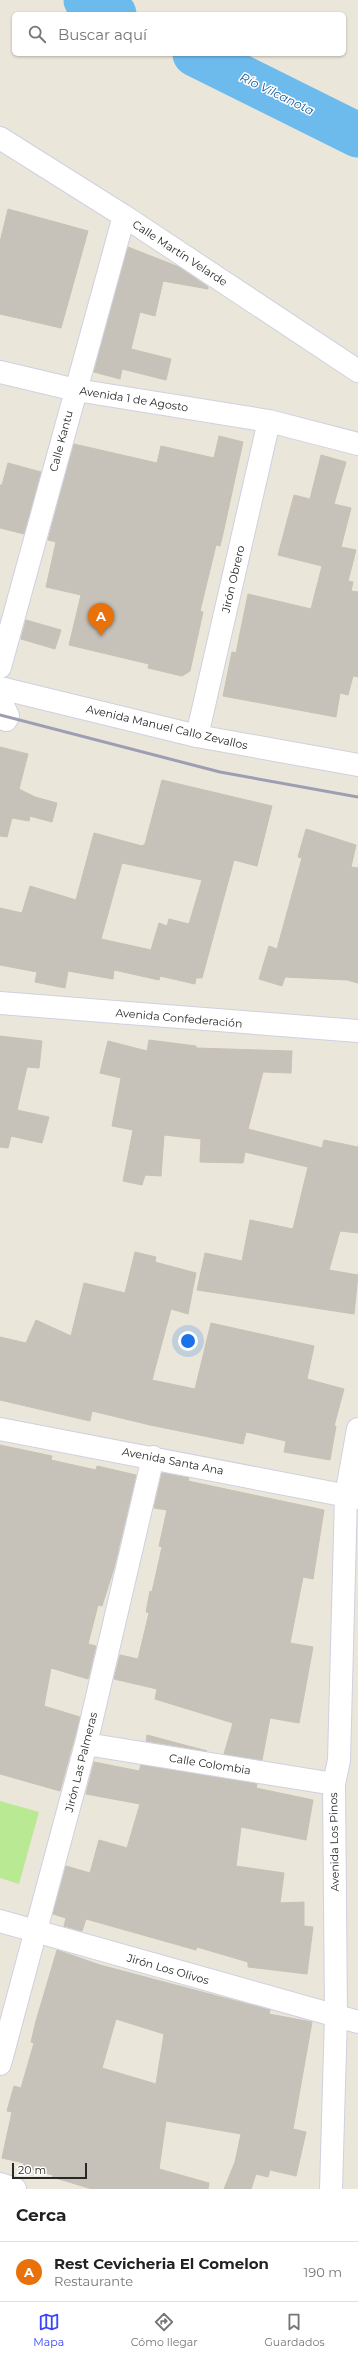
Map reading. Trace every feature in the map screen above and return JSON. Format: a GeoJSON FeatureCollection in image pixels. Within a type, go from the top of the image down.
{"type":"FeatureCollection","features":[{"type":"Feature","properties":{"kind":"street","name":"Calle Martín Velarde"},"geometry":{"type":"LineString","coordinates":[[0,138],[124,216],[358,371]]}},
{"type":"Feature","properties":{"kind":"street","name":"Calle Kantu"},"geometry":{"type":"LineString","coordinates":[[0,667],[124,216]]}},
{"type":"Feature","properties":{"kind":"street","name":"Avenida 1 de Agosto"},"geometry":{"type":"LineString","coordinates":[[0,372],[76,390],[269,421],[358,444]]}},
{"type":"Feature","properties":{"kind":"street","name":"Jirón Obrero"},"geometry":{"type":"LineString","coordinates":[[197,736],[269,421]]}},
{"type":"Feature","properties":{"kind":"street","name":"Avenida Manuel Callo Zevallos"},"geometry":{"type":"LineString","coordinates":[[0,688],[197,736],[358,765]]}},
{"type":"Feature","properties":{"kind":"street"},"geometry":{"type":"LineString","coordinates":[[0,699],[8,716],[6,720]]}},
{"type":"Feature","properties":{"kind":"street","name":"Avenida Confederación"},"geometry":{"type":"LineString","coordinates":[[0,1003],[358,1031]]}},
{"type":"Feature","properties":{"kind":"street","name":"Avenida Santa Ana"},"geometry":{"type":"LineString","coordinates":[[0,1429],[153,1457],[352,1497]]}},
{"type":"Feature","properties":{"kind":"street","name":"Avenida Los Pinos"},"geometry":{"type":"LineString","coordinates":[[331,2189],[336,2016],[334,1784],[348,1760],[352,1497],[358,1429]]}},
{"type":"Feature","properties":{"kind":"street","name":"Jirón Las Palmeras"},"geometry":{"type":"LineString","coordinates":[[0,2064],[86,1744],[153,1457]]}},
{"type":"Feature","properties":{"kind":"street","name":"Calle Colombia"},"geometry":{"type":"LineString","coordinates":[[86,1744],[334,1784]]}},
{"type":"Feature","properties":{"kind":"street","name":"Jirón Los Olivos"},"geometry":{"type":"LineString","coordinates":[[0,1921],[358,2022]]}},
{"type":"Feature","properties":{"kind":"street"},"geometry":{"type":"LineString","coordinates":[[0,2184],[15,2189]]}},
{"type":"Feature","properties":{"kind":"green space"},"geometry":{"type":"Polygon","coordinates":[[[0,1801],[39,1812],[19,1884],[0,1878],[0,1801]]]}},
{"type":"Feature","properties":{"kind":"building"},"geometry":{"type":"Polygon","coordinates":[[[8,209],[88,231],[61,328],[0,314],[0,242],[8,209]]]}},
{"type":"Feature","properties":{"kind":"building"},"geometry":{"type":"Polygon","coordinates":[[[128,247],[179,267],[208,287],[208,289],[163,281],[155,316],[140,312],[131,349],[171,359],[166,380],[122,369],[120,379],[94,372],[128,247]]]}},
{"type":"Feature","properties":{"kind":"building"},"geometry":{"type":"Polygon","coordinates":[[[219,436],[243,442],[220,546],[216,545],[200,611],[203,612],[190,671],[182,676],[148,668],[149,664],[69,645],[81,595],[46,587],[56,542],[48,540],[74,444],[157,463],[161,446],[214,458],[219,436]]]}},
{"type":"Feature","properties":{"kind":"building"},"geometry":{"type":"Polygon","coordinates":[[[321,455],[346,462],[334,504],[351,508],[341,547],[356,550],[348,581],[353,582],[351,591],[358,592],[358,677],[353,676],[348,695],[340,693],[336,717],[223,696],[232,652],[236,653],[248,594],[311,609],[322,566],[278,555],[294,495],[310,499],[321,455]]]}},
{"type":"Feature","properties":{"kind":"building"},"geometry":{"type":"Polygon","coordinates":[[[8,463],[41,472],[24,534],[0,528],[0,485],[2,485],[8,463]]]}},
{"type":"Feature","properties":{"kind":"building"},"geometry":{"type":"Polygon","coordinates":[[[26,620],[61,630],[55,649],[21,639],[26,620]]]}},
{"type":"Feature","properties":{"kind":"building"},"geometry":{"type":"Polygon","coordinates":[[[0,747],[28,754],[19,789],[35,797],[57,803],[52,822],[30,816],[29,821],[12,818],[7,837],[0,836],[0,747]]]}},
{"type":"Feature","properties":{"kind":"building"},"geometry":{"type":"Polygon","coordinates":[[[162,780],[272,806],[257,866],[234,860],[202,978],[196,978],[195,984],[160,976],[159,980],[114,970],[113,979],[68,971],[65,988],[35,982],[37,972],[0,965],[0,908],[22,913],[30,886],[76,900],[94,833],[142,846],[145,844],[162,780]],[[122,863],[101,939],[151,950],[159,923],[167,926],[169,919],[189,924],[202,880],[122,863]]]}},
{"type":"Feature","properties":{"kind":"building"},"geometry":{"type":"Polygon","coordinates":[[[306,829],[356,845],[351,867],[358,868],[358,983],[347,980],[285,977],[282,986],[259,979],[269,946],[277,949],[302,858],[298,857],[306,829]]]}},
{"type":"Feature","properties":{"kind":"building"},"geometry":{"type":"Polygon","coordinates":[[[0,1036],[42,1041],[39,1068],[27,1067],[17,1110],[49,1117],[42,1143],[11,1136],[8,1148],[0,1147],[0,1036]]]}},
{"type":"Feature","properties":{"kind":"building"},"geometry":{"type":"Polygon","coordinates":[[[149,1040],[196,1046],[196,1048],[292,1051],[291,1073],[263,1072],[248,1129],[322,1148],[324,1140],[358,1147],[358,1233],[340,1231],[329,1270],[358,1275],[354,1314],[197,1290],[205,1253],[242,1261],[250,1220],[293,1229],[308,1167],[245,1152],[243,1163],[200,1162],[201,1139],[164,1135],[161,1176],[145,1175],[142,1185],[123,1181],[133,1130],[112,1126],[121,1078],[100,1073],[108,1041],[147,1051],[149,1040]]]}},
{"type":"Feature","properties":{"kind":"building"},"geometry":{"type":"Polygon","coordinates":[[[135,1252],[156,1257],[155,1262],[196,1273],[188,1314],[171,1309],[152,1380],[195,1389],[211,1323],[314,1346],[307,1379],[344,1389],[334,1426],[336,1426],[330,1460],[284,1452],[286,1441],[246,1432],[243,1444],[150,1425],[92,1411],[90,1421],[0,1400],[0,1337],[26,1343],[36,1320],[71,1336],[84,1283],[125,1293],[135,1252]]]}},
{"type":"Feature","properties":{"kind":"building"},"geometry":{"type":"Polygon","coordinates":[[[0,1445],[52,1456],[51,1460],[96,1470],[97,1466],[136,1475],[114,1568],[102,1606],[98,1605],[88,1644],[96,1646],[88,1679],[51,1668],[44,1706],[80,1717],[60,1791],[0,1774],[0,1445]]]}},
{"type":"Feature","properties":{"kind":"building"},"geometry":{"type":"Polygon","coordinates":[[[162,1473],[189,1478],[188,1481],[324,1510],[313,1579],[303,1577],[290,1643],[313,1647],[299,1723],[270,1718],[262,1760],[224,1754],[233,1723],[155,1699],[157,1689],[114,1679],[120,1655],[138,1659],[149,1613],[146,1612],[162,1547],[159,1546],[167,1510],[154,1508],[162,1473]]]}},
{"type":"Feature","properties":{"kind":"building"},"geometry":{"type":"Polygon","coordinates":[[[147,1735],[207,1751],[146,1741],[147,1735]]]}},
{"type":"Feature","properties":{"kind":"building"},"geometry":{"type":"Polygon","coordinates":[[[94,1762],[139,1771],[141,1765],[257,1784],[256,1788],[313,1800],[306,1840],[241,1827],[236,1866],[284,1873],[280,1903],[304,1902],[304,1926],[313,1927],[307,1974],[248,1967],[248,1962],[197,1947],[196,1950],[86,1919],[82,1931],[64,1926],[66,1918],[53,1914],[66,1866],[90,1873],[99,1840],[127,1848],[140,1804],[86,1794],[94,1762]]]}},
{"type":"Feature","properties":{"kind":"building"},"geometry":{"type":"Polygon","coordinates":[[[57,1950],[100,1965],[270,2010],[269,2014],[312,2022],[293,2129],[306,2132],[296,2176],[270,2170],[268,2177],[256,2174],[251,2189],[224,2189],[235,2162],[241,2134],[166,2121],[159,2169],[209,2183],[208,2189],[92,2189],[52,2177],[53,2175],[23,2167],[24,2163],[2,2158],[12,2112],[7,2111],[14,2086],[21,2088],[34,2043],[31,2042],[57,1950]],[[116,2019],[102,2068],[156,2084],[164,2034],[116,2019]]]}},
{"type":"Feature","properties":{"kind":"waterway","name":"Río Vilcanota"},"geometry":{"type":"LineString","coordinates":[[86,0],[110,12]]}},
{"type":"Feature","properties":{"kind":"waterway","name":"Río Vilcanota"},"geometry":{"type":"LineString","coordinates":[[199,56],[358,135]]}},
{"type":"Feature","properties":{"kind":"railway"},"geometry":{"type":"LineString","coordinates":[[0,715],[220,772],[358,797]]}},
{"type":"Feature","properties":{"kind":"place","name":"Rest Cevicheria El Comelon"},"geometry":{"type":"Point","coordinates":[101,636]}}]}
